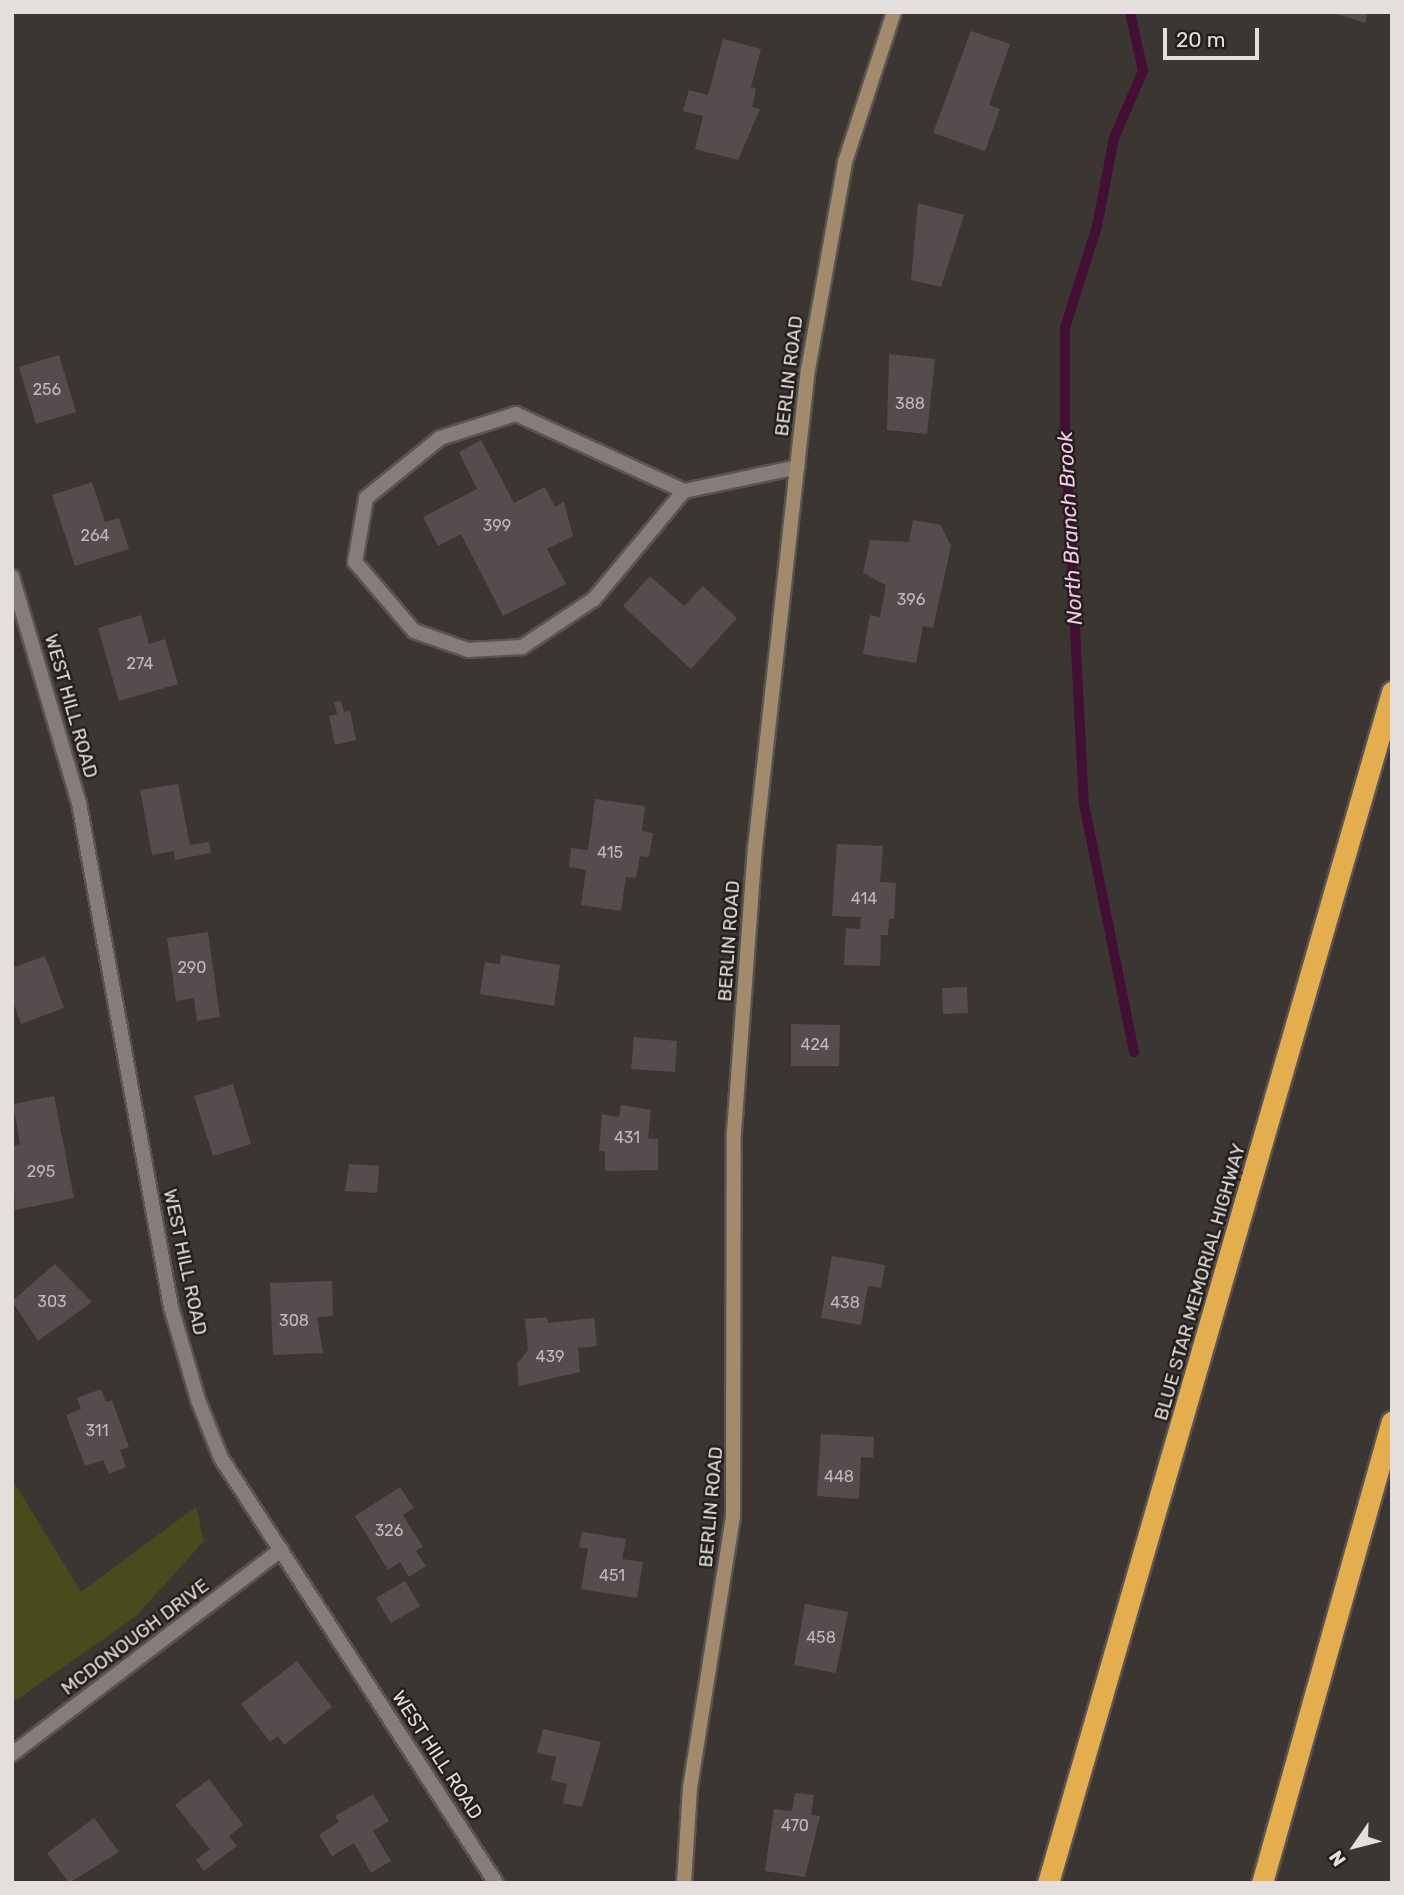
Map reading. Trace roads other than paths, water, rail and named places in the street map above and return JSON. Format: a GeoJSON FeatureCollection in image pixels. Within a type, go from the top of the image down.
{"type":"FeatureCollection","features":[{"type":"Feature","properties":{"kind":"highway","name":"BLUE STAR MEMORIAL HIGHWAY"},"geometry":{"type":"LineString","coordinates":[[1048,1883],[1392,692]]}},
{"type":"Feature","properties":{"kind":"highway"},"geometry":{"type":"LineString","coordinates":[[1262,1883],[1392,1422]]}},
{"type":"Feature","properties":{"kind":"street","name":"BERLIN ROAD"},"geometry":{"type":"LineString","coordinates":[[684,1883],[690,1788],[733,1517],[734,1132],[755,848],[797,467],[830,229],[894,12]]}},
{"type":"Feature","properties":{"kind":"street"},"geometry":{"type":"LineString","coordinates":[[684,491],[594,599],[522,647],[468,650],[414,631],[355,562],[366,498],[440,438],[516,414],[684,491],[797,467]]}},
{"type":"Feature","properties":{"kind":"street","name":"WEST HILL ROAD"},"geometry":{"type":"LineString","coordinates":[[12,577],[79,803],[171,1307],[221,1458],[496,1883]]}},
{"type":"Feature","properties":{"kind":"street","name":"MCDONOUGH DRIVE"},"geometry":{"type":"LineString","coordinates":[[12,1754],[281,1550]]}},
{"type":"Feature","properties":{"kind":"waterway","name":"North Branch Brook"},"geometry":{"type":"LineString","coordinates":[[1130,12],[1143,71],[1114,138],[1097,226],[1065,328],[1065,432],[1084,804],[1134,1052]]}}]}
